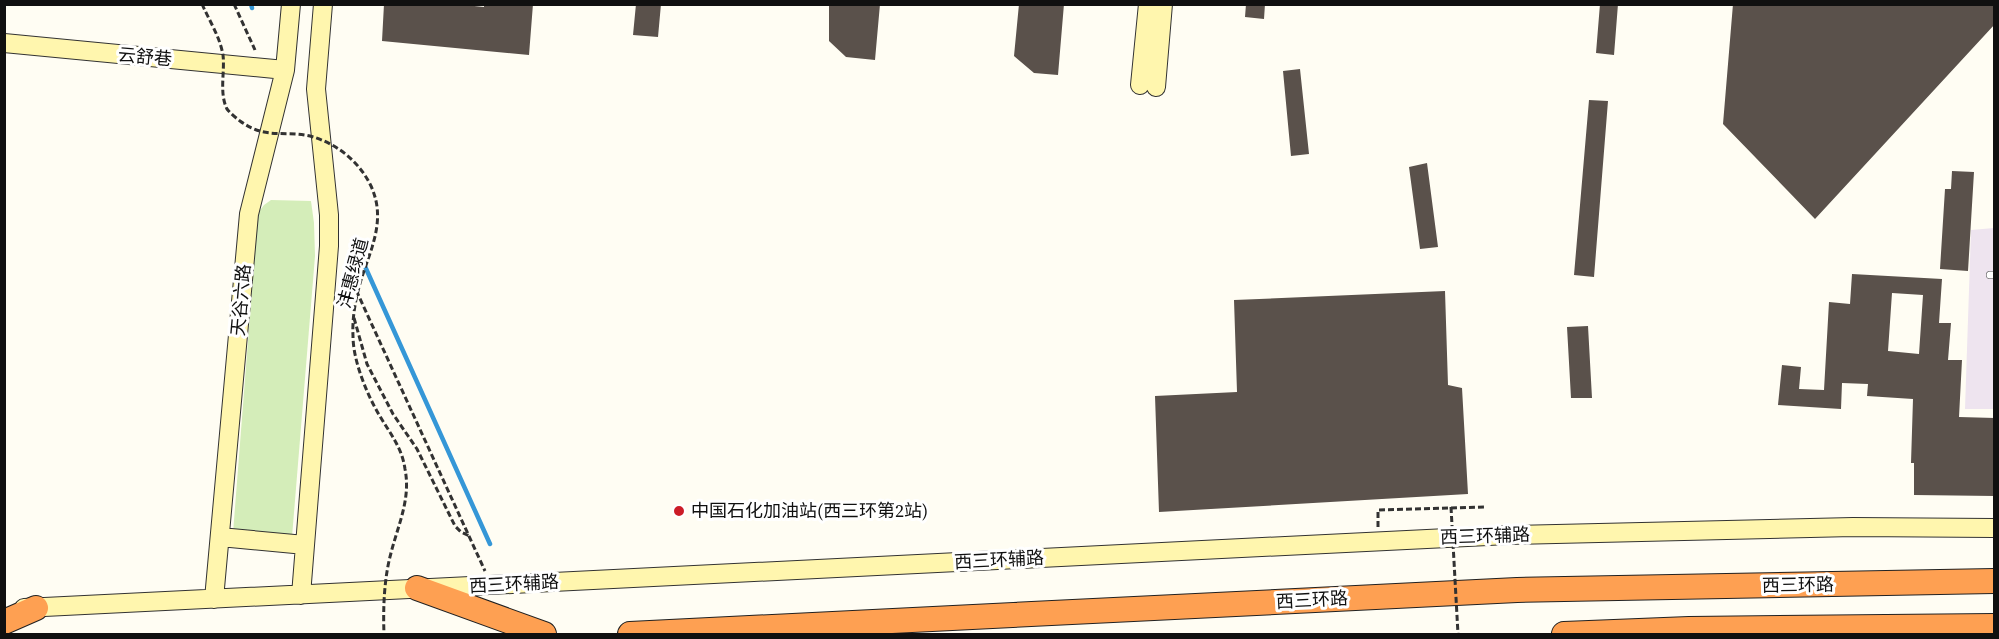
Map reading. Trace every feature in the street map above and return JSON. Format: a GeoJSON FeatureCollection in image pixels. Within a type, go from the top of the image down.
{"type":"FeatureCollection","features":[{"type":"Feature","properties":{"kind":"highway","name":"西三环路"},"geometry":{"type":"LineString","coordinates":[[630,634],[1517,590],[1995,581]]}},
{"type":"Feature","properties":{"kind":"highway"},"geometry":{"type":"LineString","coordinates":[[417,588],[544,634]]}},
{"type":"Feature","properties":{"kind":"highway"},"geometry":{"type":"LineString","coordinates":[[4,622],[36,608]]}},
{"type":"Feature","properties":{"kind":"highway"},"geometry":{"type":"LineString","coordinates":[[1564,634],[1689,629],[1995,626]]}},
{"type":"Feature","properties":{"kind":"main road","name":"天谷六路"},"geometry":{"type":"LineString","coordinates":[[214,599],[249,214],[285,70],[291,4]]}},
{"type":"Feature","properties":{"kind":"main road"},"geometry":{"type":"LineString","coordinates":[[301,595],[329,246],[329,215],[316,89],[323,4]]}},
{"type":"Feature","properties":{"kind":"main road"},"geometry":{"type":"LineString","coordinates":[[1148,4],[1148,86],[1163,4]]}},
{"type":"Feature","properties":{"kind":"main road","name":"云舒巷"},"geometry":{"type":"LineString","coordinates":[[4,43],[285,70]]}},
{"type":"Feature","properties":{"kind":"main road","name":"西三环辅路"},"geometry":{"type":"LineString","coordinates":[[4,609],[1508,535],[1853,527],[1995,528]]}},
{"type":"Feature","properties":{"kind":"main road"},"geometry":{"type":"LineString","coordinates":[[219,537],[305,545]]}},
{"type":"Feature","properties":{"kind":"path","name":"沣惠绿道"},"geometry":{"type":"LineString","coordinates":[[202,4],[223,54],[224,97],[227,109],[250,128],[268,134],[307,136],[326,141],[342,151],[360,167],[371,186],[378,205],[378,228],[362,278],[352,337],[367,392],[399,448],[405,469],[407,489],[404,510],[390,555],[383,616],[384,634]]}},
{"type":"Feature","properties":{"kind":"path"},"geometry":{"type":"LineString","coordinates":[[234,4],[263,68]]}},
{"type":"Feature","properties":{"kind":"path"},"geometry":{"type":"LineString","coordinates":[[345,266],[491,585]]}},
{"type":"Feature","properties":{"kind":"path"},"geometry":{"type":"LineString","coordinates":[[354,318],[367,364],[393,414],[417,449],[447,511],[461,532],[470,536]]}},
{"type":"Feature","properties":{"kind":"path"},"geometry":{"type":"LineString","coordinates":[[1451,507],[1458,634]]}},
{"type":"Feature","properties":{"kind":"path"},"geometry":{"type":"LineString","coordinates":[[1378,510],[1485,507]]}},
{"type":"Feature","properties":{"kind":"shaded area"},"geometry":{"type":"Polygon","coordinates":[[[1994,228],[1994,409],[1965,409],[1971,230],[1994,228]]]}},
{"type":"Feature","properties":{"kind":"green space"},"geometry":{"type":"Polygon","coordinates":[[[271,200],[311,201],[314,223],[315,256],[292,537],[233,533],[258,213],[271,200]]]}},
{"type":"Feature","properties":{"kind":"building"},"geometry":{"type":"Polygon","coordinates":[[[384,4],[455,4],[484,7],[484,4],[533,4],[529,55],[382,41],[384,4]]]}},
{"type":"Feature","properties":{"kind":"building"},"geometry":{"type":"Polygon","coordinates":[[[636,4],[661,4],[658,37],[633,35],[636,4]]]}},
{"type":"Feature","properties":{"kind":"building"},"geometry":{"type":"Polygon","coordinates":[[[829,4],[880,4],[875,60],[846,57],[829,41],[829,4]]]}},
{"type":"Feature","properties":{"kind":"building"},"geometry":{"type":"Polygon","coordinates":[[[1019,4],[1064,4],[1058,75],[1034,73],[1014,56],[1019,4]]]}},
{"type":"Feature","properties":{"kind":"building"},"geometry":{"type":"Polygon","coordinates":[[[1246,4],[1265,4],[1264,19],[1245,17],[1246,4]]]}},
{"type":"Feature","properties":{"kind":"building"},"geometry":{"type":"Polygon","coordinates":[[[1600,4],[1618,4],[1614,55],[1596,53],[1600,4]]]}},
{"type":"Feature","properties":{"kind":"building"},"geometry":{"type":"Polygon","coordinates":[[[1733,4],[1995,4],[1995,24],[1815,219],[1723,124],[1733,4]]]}},
{"type":"Feature","properties":{"kind":"building"},"geometry":{"type":"Polygon","coordinates":[[[1300,69],[1309,154],[1291,156],[1283,71],[1300,69]]]}},
{"type":"Feature","properties":{"kind":"building"},"geometry":{"type":"Polygon","coordinates":[[[1589,100],[1608,101],[1594,277],[1574,275],[1589,100]]]}},
{"type":"Feature","properties":{"kind":"building"},"geometry":{"type":"Polygon","coordinates":[[[1427,163],[1438,247],[1420,249],[1409,167],[1427,163]]]}},
{"type":"Feature","properties":{"kind":"building"},"geometry":{"type":"Polygon","coordinates":[[[1952,171],[1974,172],[1968,271],[1940,269],[1945,189],[1951,189],[1952,171]]]}},
{"type":"Feature","properties":{"kind":"building"},"geometry":{"type":"Polygon","coordinates":[[[1852,274],[1942,279],[1939,323],[1951,323],[1948,360],[1962,360],[1959,417],[1995,418],[1993,478],[1995,478],[1995,496],[1914,495],[1914,463],[1911,463],[1913,399],[1867,396],[1868,384],[1842,383],[1841,409],[1778,405],[1782,365],[1801,367],[1799,389],[1824,390],[1829,302],[1850,304],[1852,274]],[[1892,293],[1888,351],[1919,354],[1923,295],[1892,293]]]}},
{"type":"Feature","properties":{"kind":"building"},"geometry":{"type":"Polygon","coordinates":[[[1445,291],[1448,385],[1462,388],[1468,494],[1159,512],[1155,396],[1237,392],[1234,300],[1445,291]]]}},
{"type":"Feature","properties":{"kind":"building"},"geometry":{"type":"Polygon","coordinates":[[[1588,326],[1592,398],[1571,398],[1567,327],[1588,326]]]}},
{"type":"Feature","properties":{"kind":"waterway"},"geometry":{"type":"LineString","coordinates":[[251,4],[252,8]]}},
{"type":"Feature","properties":{"kind":"waterway"},"geometry":{"type":"LineString","coordinates":[[363,262],[490,544]]}},
{"type":"Feature","properties":{"kind":"place","name":"中国石化加油站(西三环第2站)"},"geometry":{"type":"Point","coordinates":[679,511]}}]}
